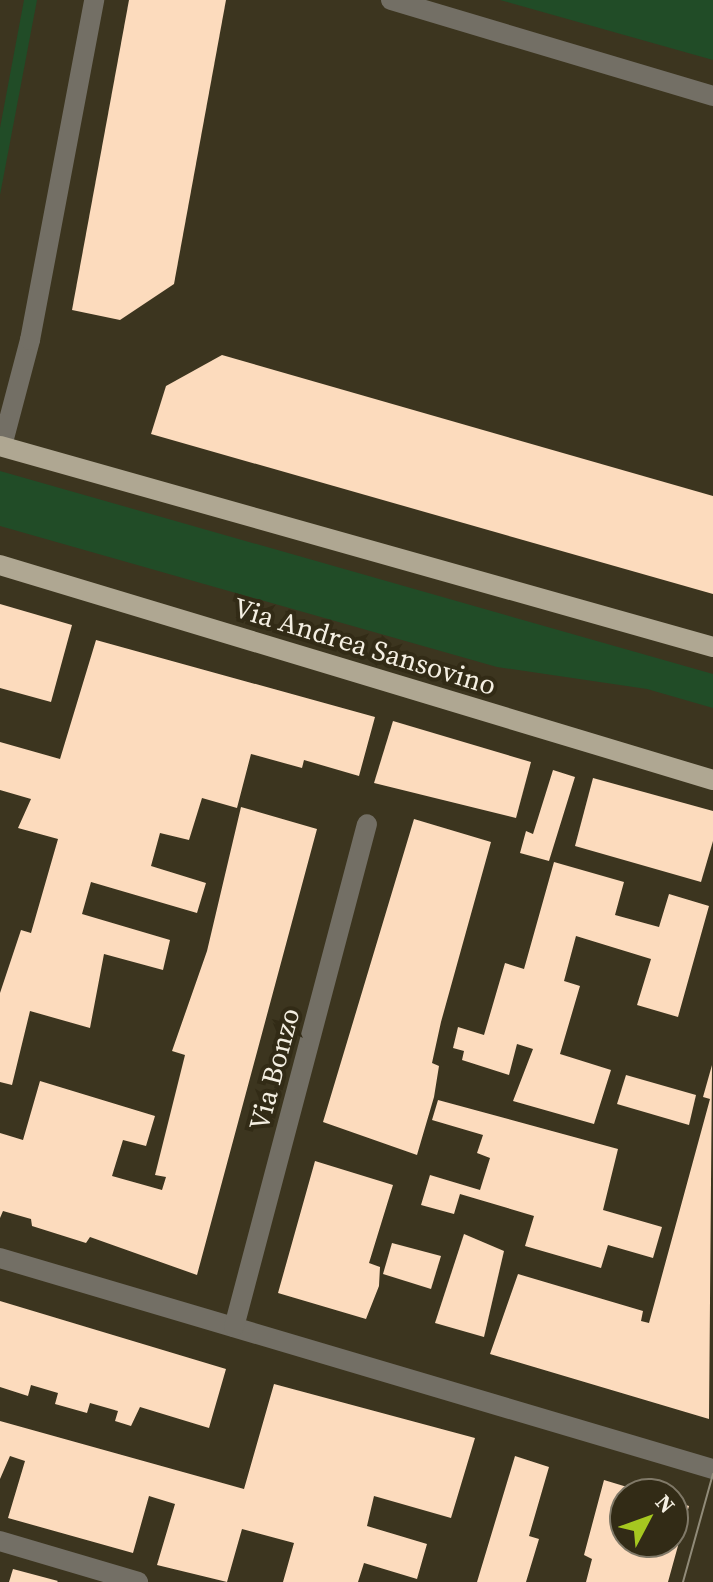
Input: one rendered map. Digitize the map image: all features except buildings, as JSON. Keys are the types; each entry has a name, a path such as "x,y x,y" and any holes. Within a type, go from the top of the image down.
{"main road":[{"path":"1,446 713,647"},
{"name":"Via Andrea Sansovino","path":"0,565 713,780"}],"street":[{"path":"1,446 30,340 94,0"},
{"path":"391,0 713,96"},
{"name":"Via Bonzo","path":"234,1327 367,824"},
{"path":"0,1258 713,1469"},
{"path":"0,1541 138,1582"}],"green space":[{"path":"24,0 37,0 0,195 0,128"},
{"path":"500,0 713,0 713,60"},
{"path":"0,471 713,674 713,708 647,689 497,667 0,526"}],"tram line":[{"path":"683,1582 713,1474"}]}
